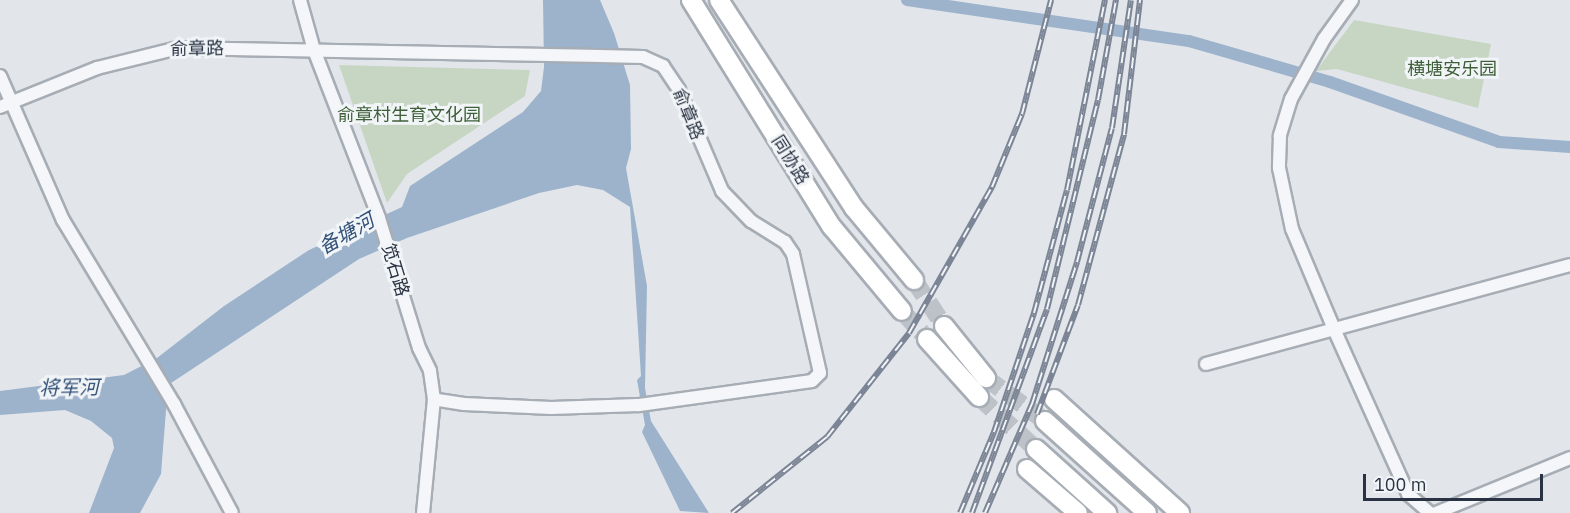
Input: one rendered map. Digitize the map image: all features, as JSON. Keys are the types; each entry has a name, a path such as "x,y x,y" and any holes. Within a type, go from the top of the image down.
{"main road":[{"name":"同协路","path":"691,0 832,227 902,311"},
{"name":"同协路","path":"719,0 854,208 914,280"},
{"path":"944,326 986,378"},
{"path":"927,339 979,397"},
{"path":"1054,399 1180,513"},
{"path":"1045,422 1147,513"},
{"path":"1036,449 1107,513"},
{"path":"1027,469 1078,513"}],"street":[{"name":"笕石路","path":"300,0 314,50 379,218 419,348 430,371 434,399 423,513"},
{"path":"1352,0 1319,47 1293,94 1280,136 1279,168 1292,229 1334,329 1408,494 1430,513"},
{"name":"俞章路","path":"6,105 97,68 156,50 314,50 643,57 663,66 673,78 722,191 751,220 785,242 793,254 820,373 812,381 638,405 550,408 464,404 434,399"},
{"path":"0,76 6,105 63,220 174,404 232,513"},
{"path":"1206,364 1570,265"},
{"path":"1436,513 1570,458"}],"green space":[{"name":"横塘安乐园","path":"1354,20 1491,44 1478,108 1337,69 1316,71"},
{"name":"俞章村生育文化园","path":"339,65 530,70 525,96 407,174 387,203"}],"water":[{"path":"543,0 600,0 614,33 630,85 631,149 626,168 647,286 645,388 651,421 709,513 680,511 642,432 645,425 637,380 641,376 630,207 603,190 577,185 539,193 407,238 359,259 168,385 161,474 140,513 89,513 114,448 112,438 91,421 65,410 0,415 0,391 124,375 157,358 224,306 309,250 402,207 410,186 523,112 541,91 544,67"}],"waterway":[{"path":"907,0 1189,41 1330,82 1499,142 1570,147"}],"tunnel":[{"path":"914,280 944,326"},
{"path":"902,311 927,339"},
{"path":"986,378 1045,421"},
{"path":"979,397 1036,449"}],"railway":[{"path":"732,513 827,437 909,333 992,187 1022,114 1051,0"},
{"path":"960,513 994,432 1034,313 1067,190 1105,0"},
{"path":"972,513 1047,309 1098,100 1116,0"},
{"path":"985,513 1032,404 1077,262 1112,128 1131,0"},
{"path":"1037,414 1078,305 1124,134 1140,0"}],"water label":[{"name":"备塘河","path":"346,233"},
{"name":"将军河","path":"69,387"}]}
